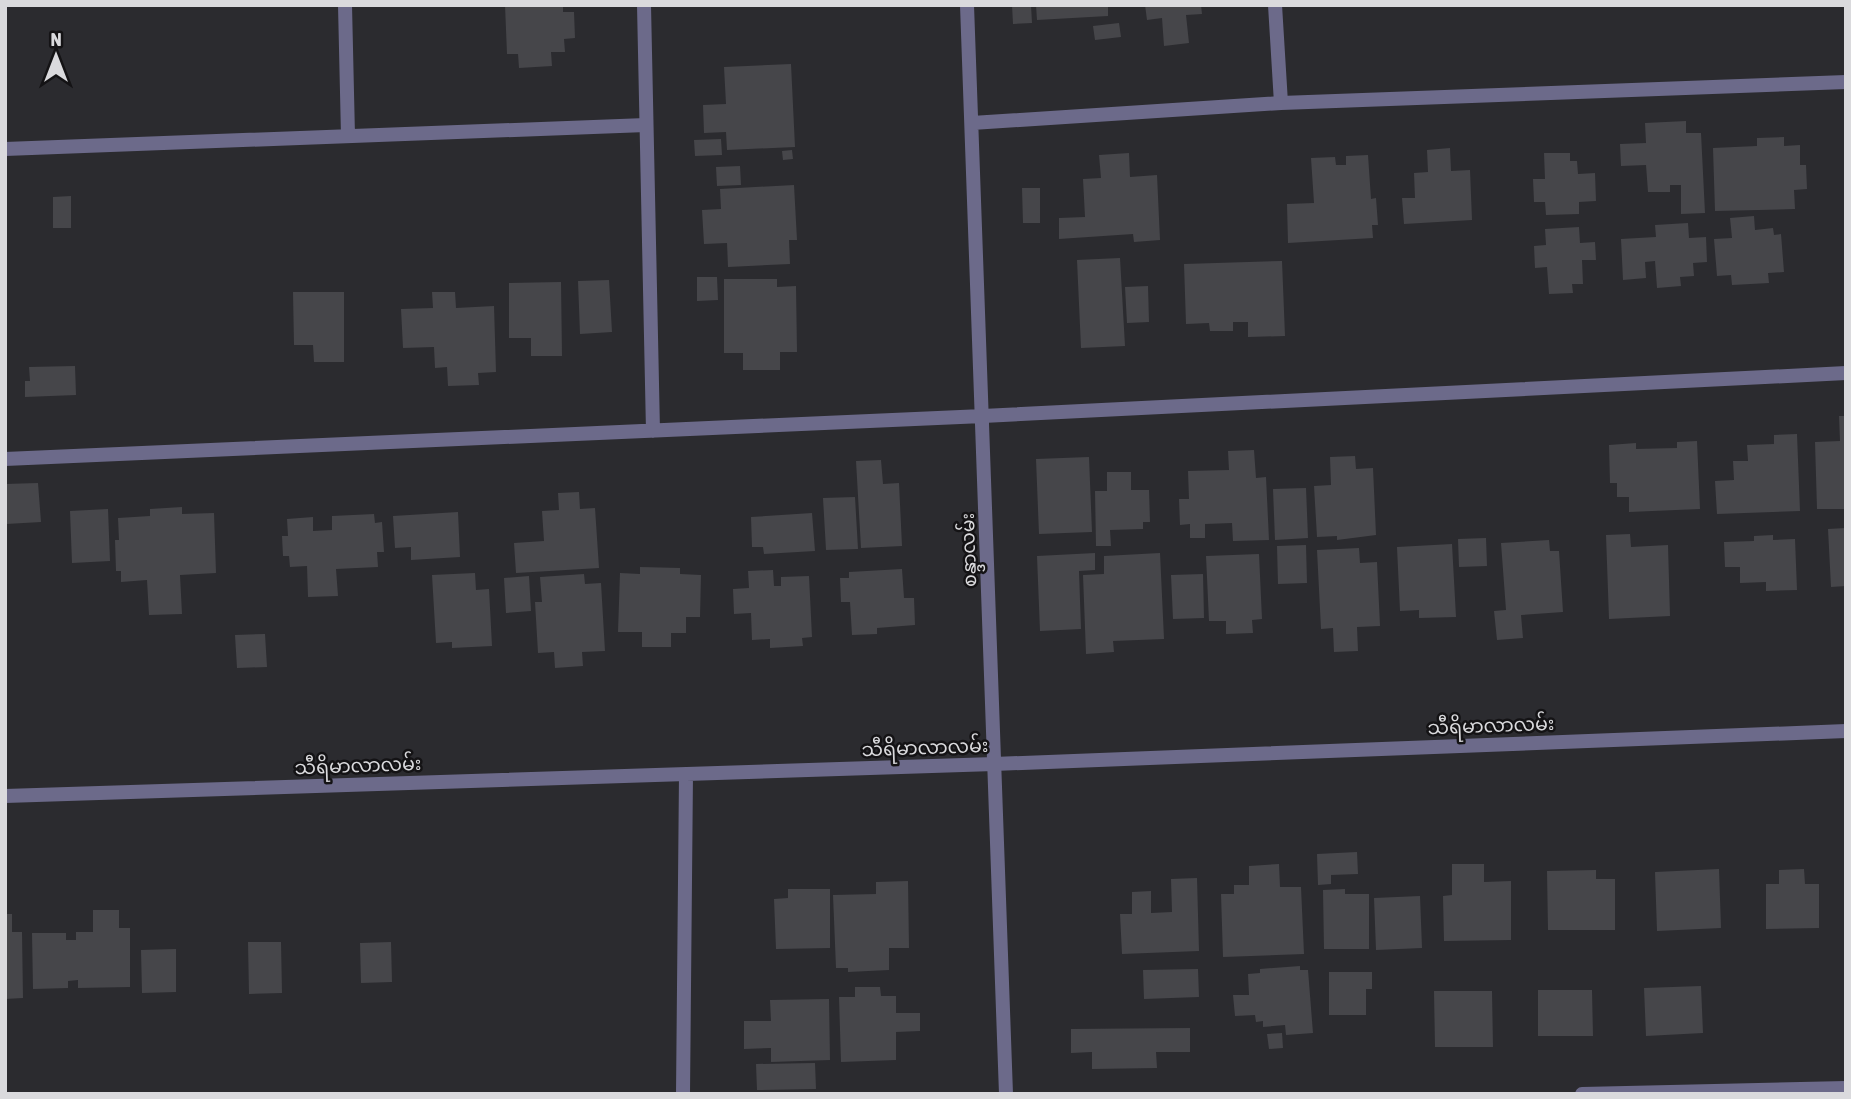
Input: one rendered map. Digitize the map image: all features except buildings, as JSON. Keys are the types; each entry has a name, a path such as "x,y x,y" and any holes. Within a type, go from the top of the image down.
{"street":[{"path":"345,5 348,136"},
{"path":"643,5 653,431"},
{"name":"စန္ဒာလမ်း","path":"967,5 1006,1094"},
{"path":"1275,5 1281,103"},
{"path":"972,123 1281,103 1846,82"},
{"path":"5,149 646,125"},
{"path":"5,459 983,416 1846,373"},
{"name":"သီရိမာလာလမ်း","path":"5,796 993,764 1846,731"},
{"path":"683,1094 685,774"},
{"path":"1582,1094 1846,1088"}]}
